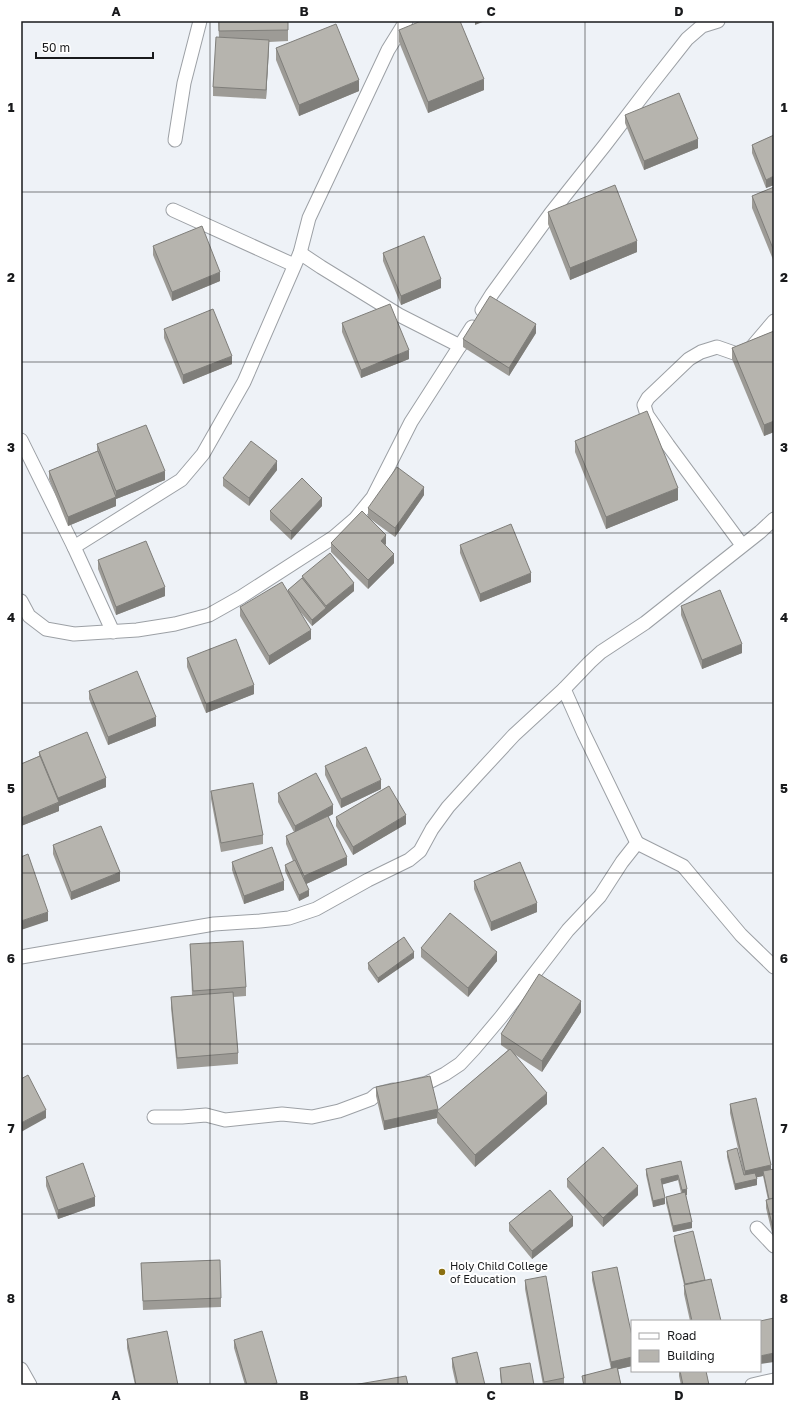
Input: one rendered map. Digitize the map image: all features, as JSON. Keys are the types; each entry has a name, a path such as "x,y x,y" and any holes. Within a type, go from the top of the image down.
{"street":[{"path":"175,140 184,83 200,21"},
{"path":"74,547 181,480 203,454 244,382 300,253 312,211 388,50 406,21"},
{"path":"21,601 29,616 46,629 74,634 137,630 174,624 209,614 241,597 334,537 355,520 373,497 412,422 492,294 551,213 605,146 687,39 702,26 718,21"},
{"path":"173,210 294,265"},
{"path":"300,253 399,315 460,346"},
{"path":"742,545 647,415 644,405 648,398 689,359 701,352 717,346 737,354 743,353 751,348 774,321"},
{"path":"21,440 74,547 113,632"},
{"path":"21,957 214,924 260,922 289,918 316,909 368,880 409,860 420,850 432,829 448,807 514,735 564,689 601,652 644,624 774,519"},
{"path":"564,689 584,734 637,843 683,866 741,935 774,967"},
{"path":"154,1116 182,1118 206,1115 225,1120 282,1114 312,1117 339,1111 371,1099 377,1094 427,1083 445,1074 460,1064 501,1017 568,930 600,896 622,862 637,843"},
{"path":"757,1228 774,1246"},
{"path":"21,1369 30,1385"},
{"path":"752,1385 774,1380"}],"building":[{"path":"219,21 288,21 288,30 219,31"},
{"path":"421,21 460,21 484,79 428,102 399,30"},
{"path":"336,24 359,80 299,105 276,48"},
{"path":"216,37 269,40 266,90 213,87"},
{"path":"679,93 698,139 644,161 625,115"},
{"path":"774,135 774,176 766,180 752,145"},
{"path":"615,185 637,241 570,268 548,212"},
{"path":"774,187 774,251 752,196"},
{"path":"202,226 220,272 172,292 153,246"},
{"path":"424,236 441,279 401,296 383,253"},
{"path":"490,296 536,324 509,368 463,339"},
{"path":"390,304 409,350 361,370 342,323"},
{"path":"213,309 232,356 183,375 164,329"},
{"path":"774,331 774,421 764,425 732,348"},
{"path":"647,411 678,488 606,517 575,441"},
{"path":"146,425 165,471 116,491 97,444"},
{"path":"251,441 277,461 249,498 223,478"},
{"path":"98,451 116,497 68,517 49,471"},
{"path":"397,467 424,487 395,528 368,508"},
{"path":"302,478 322,498 291,531 270,511"},
{"path":"362,511 386,535 381,541 394,554 368,580 331,543"},
{"path":"511,524 531,573 480,594 460,545"},
{"path":"146,541 165,587 116,607 98,560"},
{"path":"330,553 354,583 326,606 302,576"},
{"path":"302,578 326,608 312,620 288,590"},
{"path":"282,582 311,630 269,656 240,607"},
{"path":"720,590 742,644 702,660 681,606"},
{"path":"236,639 254,685 206,704 187,658"},
{"path":"137,671 156,717 108,737 89,691"},
{"path":"87,732 106,778 58,798 39,752"},
{"path":"366,747 381,780 341,799 325,766"},
{"path":"40,756 59,802 21,818 21,764"},
{"path":"316,773 333,805 295,826 278,793"},
{"path":"253,783 263,835 221,843 211,791"},
{"path":"389,786 406,815 353,847 336,817"},
{"path":"328,816 347,857 304,876 286,836"},
{"path":"101,826 120,872 71,892 53,845"},
{"path":"272,847 284,881 244,896 232,862"},
{"path":"28,854 48,912 21,921 21,857"},
{"path":"295,860 309,890 299,895 285,865"},
{"path":"520,862 537,903 491,922 474,881"},
{"path":"450,913 497,952 468,988 421,948"},
{"path":"404,937 414,952 378,978 368,963"},
{"path":"243,941 246,987 193,991 190,944"},
{"path":"539,974 581,1001 542,1061 501,1034"},
{"path":"233,992 238,1053 177,1058 171,997"},
{"path":"510,1049 547,1093 475,1155 437,1111"},
{"path":"28,1075 46,1110 21,1123 21,1079"},
{"path":"430,1076 438,1109 384,1121 376,1087"},
{"path":"756,1098 771,1165 745,1171 730,1104"},
{"path":"603,1147 638,1186 603,1218 567,1179"},
{"path":"737,1148 744,1175 755,1173 757,1179 735,1184 727,1151"},
{"path":"681,1161 687,1189 682,1190 678,1175 661,1179 665,1198 653,1201 646,1169"},
{"path":"83,1163 95,1197 58,1210 46,1177"},
{"path":"774,1169 774,1198 769,1199 763,1171"},
{"path":"550,1190 573,1217 532,1251 509,1223"},
{"path":"685,1192 692,1222 673,1226 666,1197"},
{"path":"774,1198 774,1232 766,1200"},
{"path":"693,1231 705,1280 685,1284 674,1236"},
{"path":"220,1260 221,1298 143,1301 141,1263"},
{"path":"617,1267 631,1331 631,1357 611,1362 592,1272"},
{"path":"546,1276 564,1378 544,1382 525,1280"},
{"path":"711,1279 721,1320 692,1320 684,1285"},
{"path":"774,1318 774,1353 761,1356 761,1321"},
{"path":"167,1331 178,1385 136,1385 127,1339"},
{"path":"262,1331 277,1383 269,1385 247,1385 234,1340"},
{"path":"477,1352 485,1385 458,1385 452,1358"},
{"path":"530,1363 534,1385 502,1385 500,1368"},
{"path":"617,1367 621,1385 584,1385 582,1376"},
{"path":"680,1372 706,1372 709,1385 683,1385"},
{"path":"406,1376 408,1385 353,1385"}],"place":[{"name":"Holy Child College of Education","path":"442,1272"}]}
